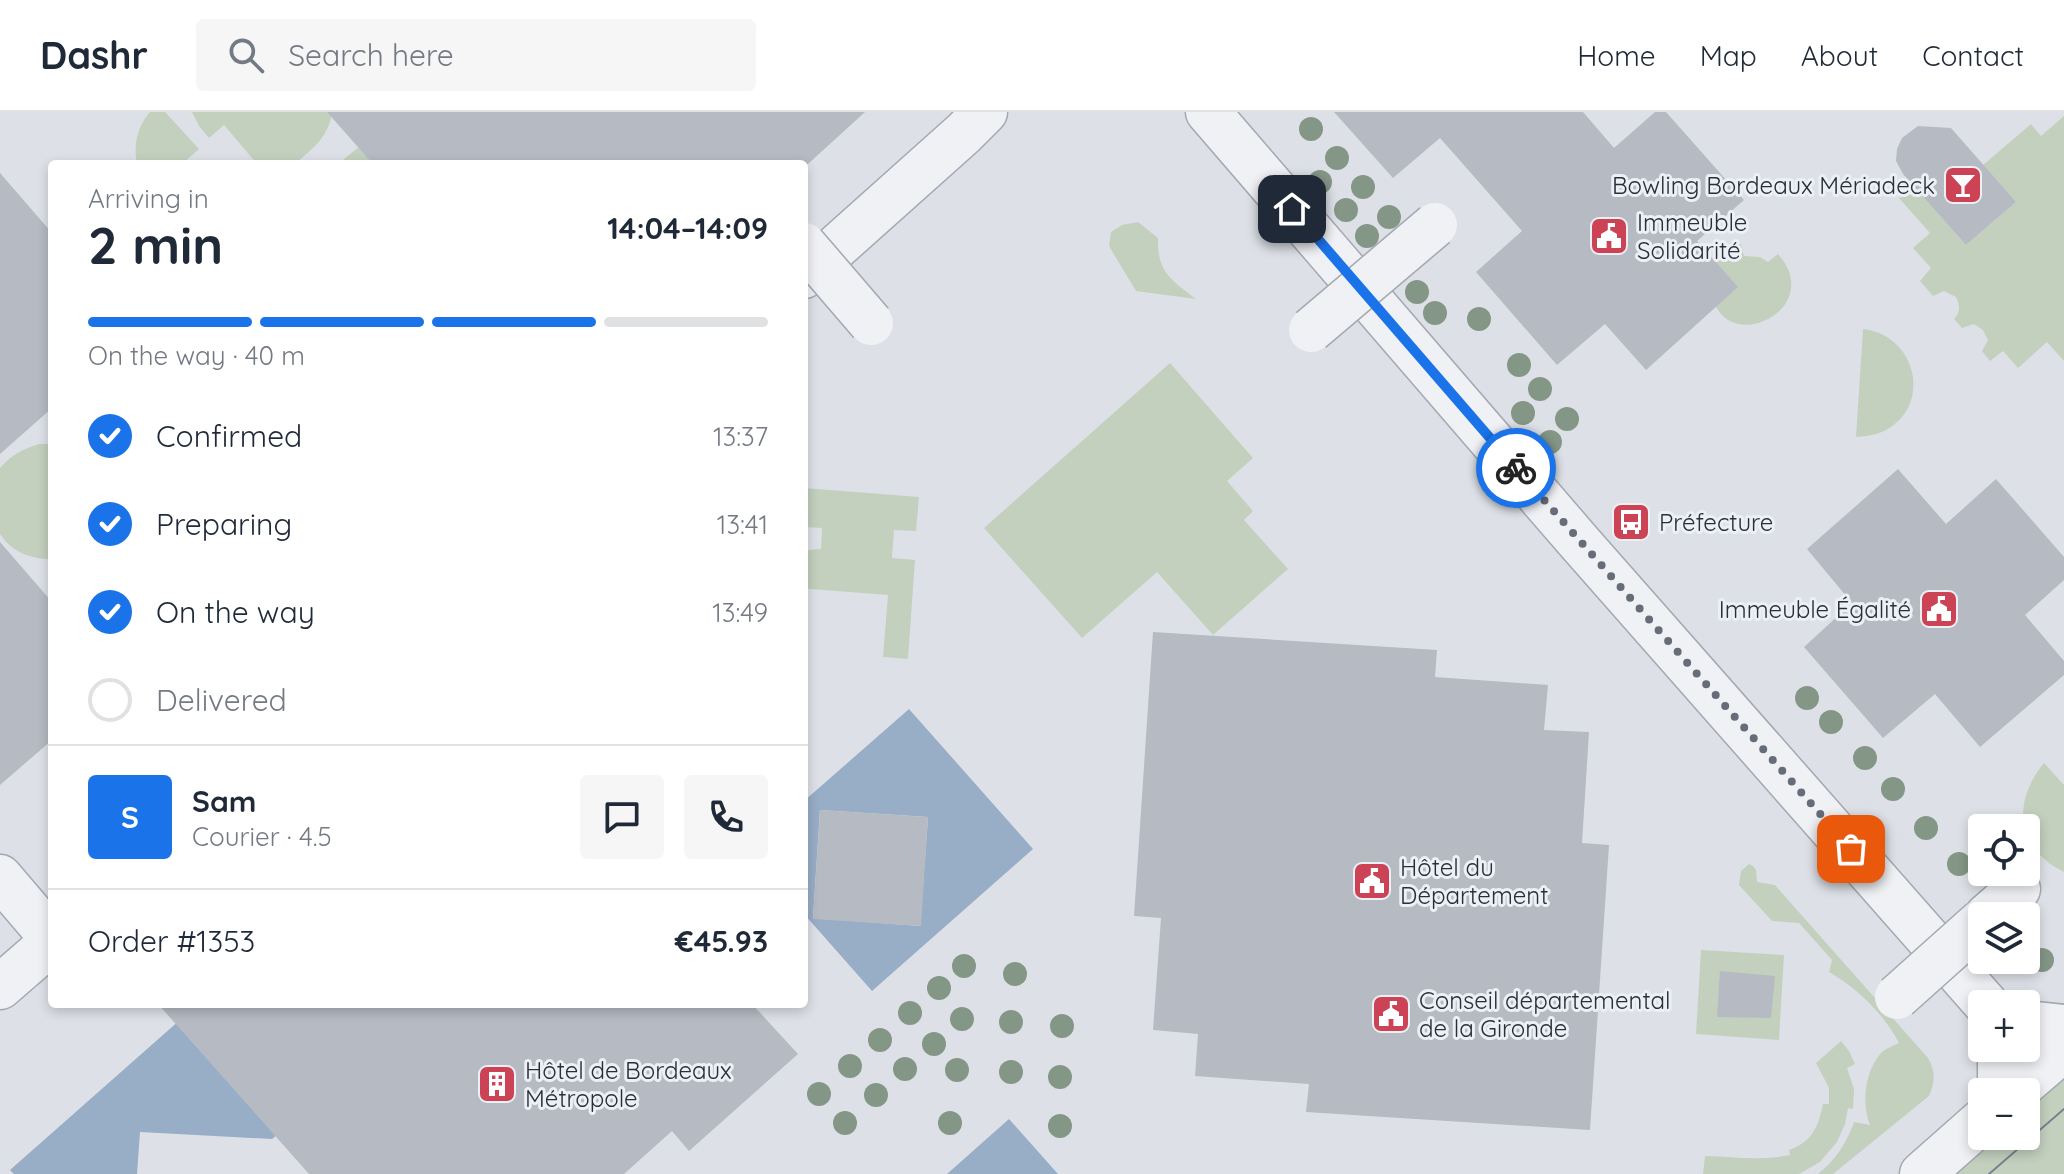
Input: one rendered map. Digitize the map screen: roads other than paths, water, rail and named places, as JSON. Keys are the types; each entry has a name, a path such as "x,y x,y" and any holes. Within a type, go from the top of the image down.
{"street":[{"path":"808,272 985,112"},
{"path":"1208,112 1579,542 1974,990"},
{"path":"1311,330 1435,225"},
{"path":"808,250 871,323"},
{"path":"0,877 48,935"},
{"path":"1897,997 1968,934"},
{"path":"0,987 48,944"},
{"path":"2040,1024 2064,1027"},
{"path":"2030,1078 2064,1049"},
{"path":"1922,1174 1968,1133"}],"water":[{"path":"909,709 1033,849 872,991 808,919 808,797","holes":["820,810 928,817 920,926 813,918"]},
{"path":"193,1008 203,1008 315,1103 272,1139 140,1132 137,1174 14,1174 10,1170"},
{"path":"1009,1119 1058,1174 947,1174"}],"tram line":[{"path":"1989,1174 2064,1109"}],"place":[{"name":"Bowling Bordeaux Mériadeck","path":"1963,185"},
{"name":"Immeuble Solidarité","path":"1609,236"},
{"name":"Préfecture","path":"1631,522"},
{"name":"Immeuble Égalité","path":"1939,609"},
{"name":"Hôtel du Département","path":"1372,881"},
{"name":"Conseil départemental de la Gironde","path":"1391,1014"},
{"name":"Hôtel de Bordeaux Métropole","path":"497,1084"}]}
